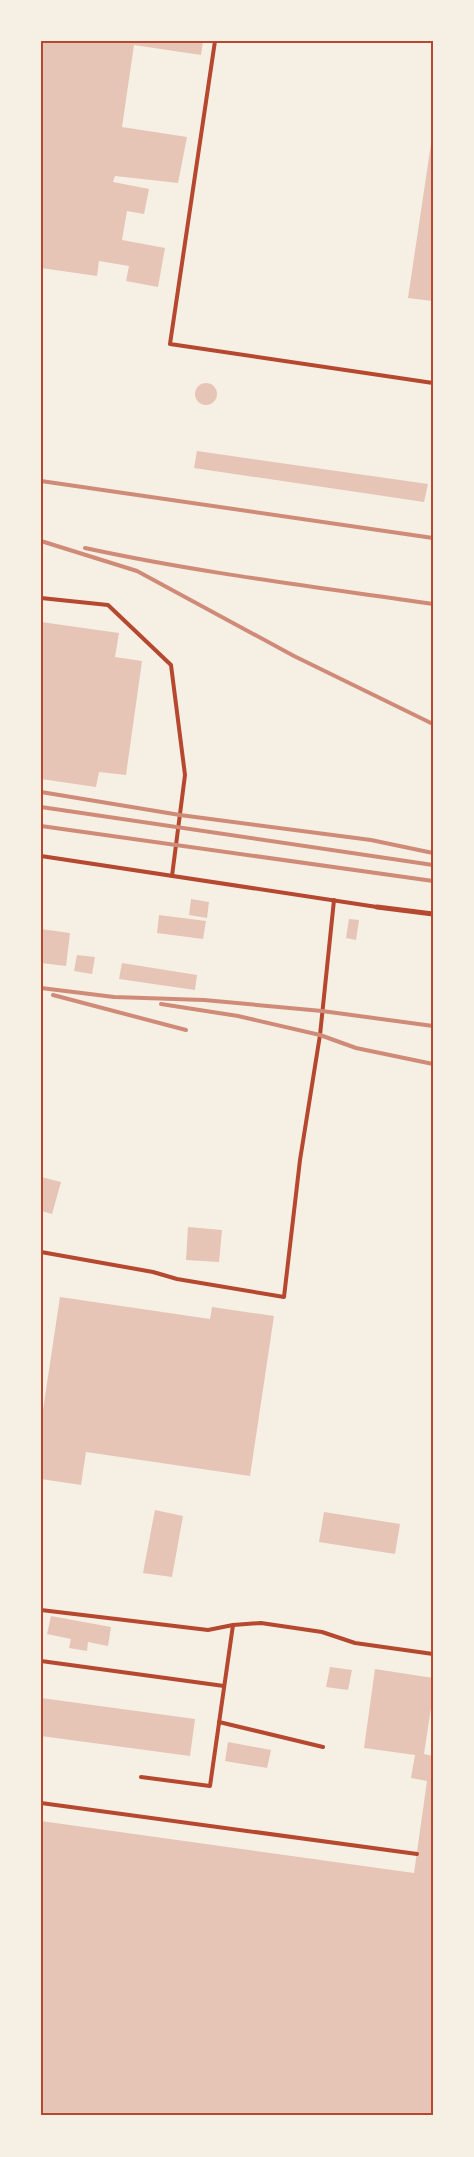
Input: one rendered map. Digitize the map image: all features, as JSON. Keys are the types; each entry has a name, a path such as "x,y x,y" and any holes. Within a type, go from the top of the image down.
{"street":[{"path":"377,907 433,914"}],"lane":[{"path":"214,41 170,344 433,383"},
{"path":"41,598 108,605 171,665 185,776 172,876"},
{"path":"41,856 377,907"},
{"path":"41,1252 153,1272 177,1279 284,1297 300,1160 320,1035 334,900"},
{"path":"41,1610 208,1630 233,1625 261,1623 322,1632 355,1643 433,1654"},
{"path":"140,1777 210,1786 233,1625"},
{"path":"41,1661 224,1686"},
{"path":"219,1722 323,1747"},
{"path":"41,1803 417,1854"}],"building":[{"path":"41,41 203,41 201,55 134,45 122,127 187,137 178,183 115,176 113,182 149,189 144,214 127,211 122,240 165,248 158,287 126,281 129,266 99,261 97,276 41,268"},
{"path":"433,137 433,301 408,298"},
{"path":"206,383 214,386 217,394 214,402 206,405 198,402 195,394 198,386"},
{"path":"197,451 428,484 424,502 194,468"},
{"path":"41,622 119,633 115,657 142,661 126,775 99,772 96,787 41,779"},
{"path":"191,899 209,902 207,918 189,915"},
{"path":"159,915 206,921 203,939 157,933"},
{"path":"349,919 359,920 356,940 346,938"},
{"path":"41,929 70,933 66,966 41,963"},
{"path":"77,955 95,957 92,974 74,971"},
{"path":"122,963 197,975 195,990 119,979"},
{"path":"41,1177 61,1182 52,1214 41,1211"},
{"path":"188,1227 222,1230 219,1262 186,1260"},
{"path":"60,1297 210,1319 212,1307 274,1316 250,1476 86,1452 81,1485 41,1479 41,1423"},
{"path":"155,1510 183,1516 172,1577 143,1573"},
{"path":"324,1512 400,1524 395,1554 319,1542"},
{"path":"51,1616 111,1627 108,1646 88,1642 87,1651 69,1648 71,1639 47,1634"},
{"path":"330,1667 352,1670 348,1690 326,1687"},
{"path":"375,1669 433,1678 433,1695 424,1754 433,1756 433,2116 41,2116 41,1821 414,1873 427,1781 411,1778 415,1755 364,1748"},
{"path":"41,1698 195,1719 190,1756 41,1736"},
{"path":"228,1742 271,1750 267,1768 225,1761"}],"railway":[{"path":"41,481 433,538"},
{"path":"41,541 137,571 294,656 433,724"},
{"path":"85,548 215,572 433,604"},
{"path":"41,792 180,815 371,840 433,853"},
{"path":"41,807 433,865"},
{"path":"41,826 433,881"},
{"path":"41,988 114,997 204,1000 322,1011 433,1026"},
{"path":"53,995 186,1030"},
{"path":"161,1004 238,1016 320,1035 356,1048 433,1064"}]}
